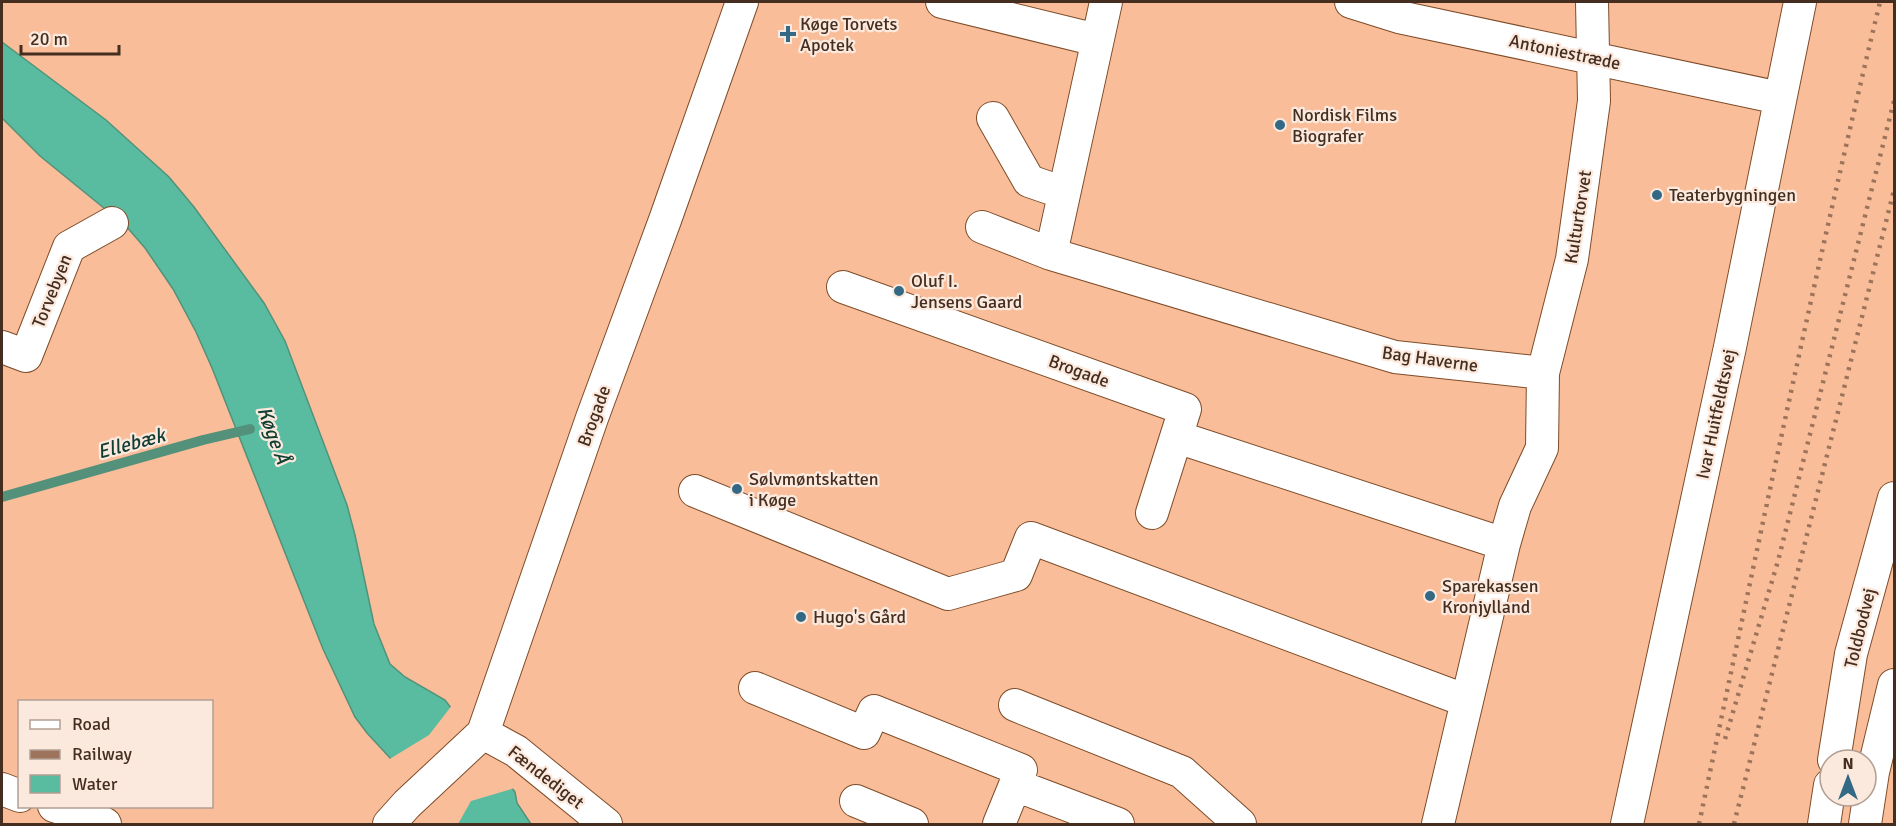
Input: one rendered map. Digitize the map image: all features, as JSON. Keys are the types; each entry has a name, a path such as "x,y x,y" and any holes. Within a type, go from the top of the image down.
{"street":[{"name":"Brogade","path":"404,807 483,733 592,418 666,220 742,2"},
{"path":"942,2 1097,40"},
{"path":"1051,254 1106,2"},
{"name":"Antoniestræde","path":"1351,2 1400,17 1780,98"},
{"name":"Kulturtorvet","path":"1543,373 1572,259 1594,101 1592,2"},
{"name":"Ivar Huitfeldtsvej","path":"1627,825 1731,347 1800,2"},
{"path":"993,118 1029,181 1064,193"},
{"name":"Torvebyen","path":"2,347 26,356 69,247 112,223"},
{"name":"Bag Haverne","path":"982,227 1051,254 1395,357 1543,373"},
{"name":"Brogade","path":"843,287 1185,409 1152,513"},
{"path":"1438,825 1504,544 1515,506 1542,448 1543,373"},
{"path":"1177,437 1504,544"},
{"path":"695,490 948,594 1016,575 1031,538 1467,701"},
{"name":"Toldbodvej","path":"1836,748 1851,654 1894,498"},
{"path":"1865,825 1884,776 1894,685"},
{"path":"755,688 864,733 874,711 1021,770 999,825"},
{"path":"1015,705 1182,772 1240,825"},
{"name":"Fændediget","path":"483,733 516,751 606,825"},
{"path":"1015,785 1118,825"},
{"path":"2,789 18,795"},
{"path":"855,801 912,825"},
{"path":"39,808 65,825"},
{"path":"57,808 95,819 105,825"},
{"path":"1824,825 1827,808"}],"water":[{"name":"Køge Å","path":"2,42 106,120 169,177 194,207 264,303 285,341 347,505 374,624 390,664 405,677 445,700 515,792 517,803 531,824 451,824 355,717 323,649 196,332 173,289 145,248 126,226 40,156 2,118"}],"pier":[{"path":"453,704 515,788 471,801 458,824 448,824 388,760 429,735"}],"waterway":[{"name":"Ellebæk","path":"2,497 203,440 250,429"}],"railway":[{"path":"1699,824 1809,310 1880,2"},
{"path":"1725,739 1778,561 1894,101"},
{"path":"1734,824 1894,190"}],"place":[{"name":"Køge Torvets Apotek","path":"788,34"},
{"name":"Nordisk Films Biografer","path":"1280,125"},
{"name":"Teaterbygningen","path":"1657,195"},
{"name":"Oluf I. Jensens Gaard","path":"899,291"},
{"name":"Sølvmøntskatten i Køge","path":"737,489"},
{"name":"Sparekassen Kronjylland","path":"1430,596"},
{"name":"Hugo's Gård","path":"801,617"}]}
